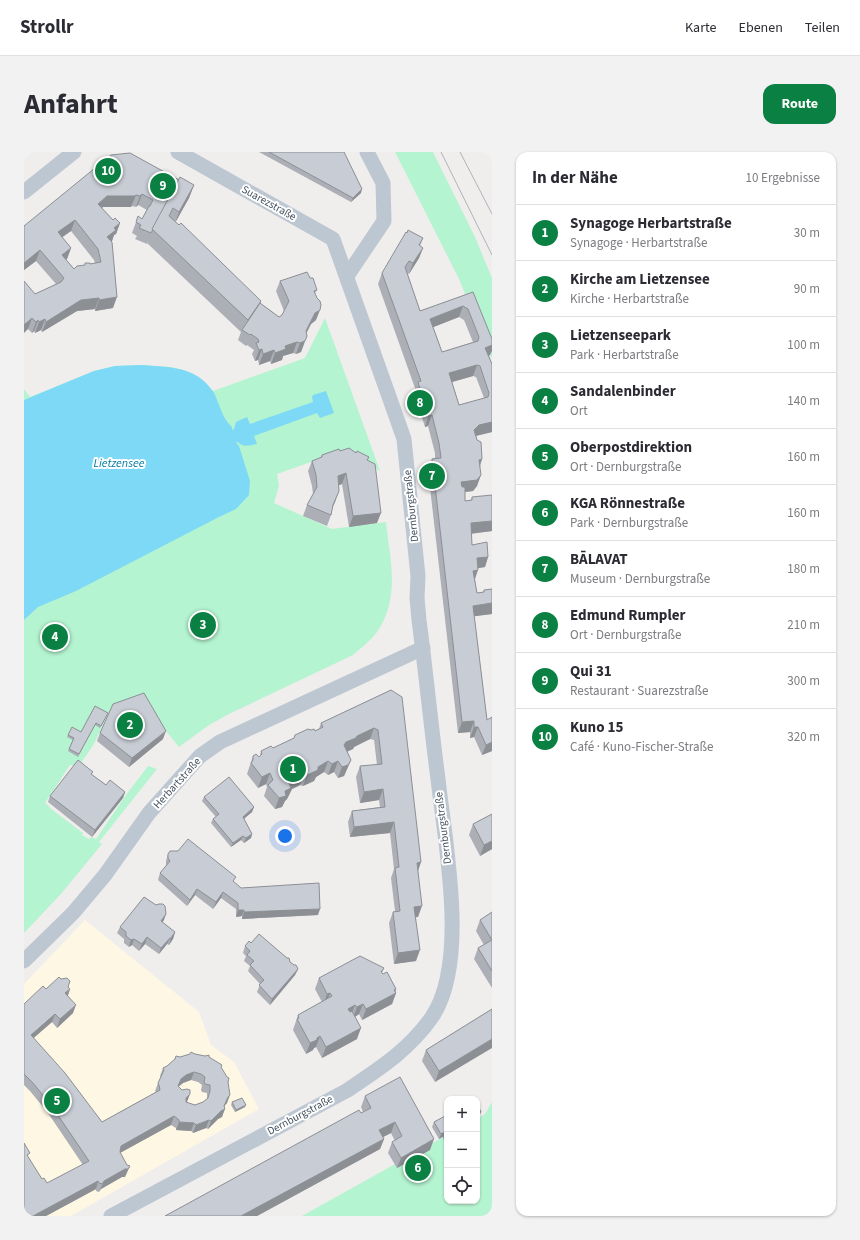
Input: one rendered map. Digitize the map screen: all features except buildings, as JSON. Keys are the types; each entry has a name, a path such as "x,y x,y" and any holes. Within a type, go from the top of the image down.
{"street":[{"path":"24,192 74,152"},
{"name":"Suarezstraße","path":"178,152 333,238 345,271"},
{"path":"345,271 384,221 383,183 367,152"},
{"name":"Dernburgstraße","path":"111,1216 346,1091 380,1069 408,1047 433,1016 447,986 452,954 451,893 417,598 418,576 404,439 345,271"},
{"name":"Herbartstraße","path":"24,961 73,913 105,875 149,813 200,756 220,742 423,648"}],"shaded area":[{"path":"85,920 199,1012 211,1045 234,1062 259,1109 71,1216 24,1216 24,984"}],"green space":[{"path":"395,152 433,152 475,237 492,278 492,359 459,279"},
{"path":"325,318 380,471 345,450 277,474 279,486 274,503 332,529 386,522 392,577 390,603 379,629 367,643 353,655 229,714 209,725 179,747 141,701 109,712 94,744 79,766 70,765 45,803 83,833 82,835 89,839 91,837 96,839 148,766 157,769 99,842 102,844 61,894 24,933 24,389 30,397 94,371 115,366 142,365 171,367 183,370 199,377 213,391 305,358"},
{"path":"492,1102 492,1216 302,1216 444,1137 444,1204 480,1204 480,1117 485,1114"}],"water":[{"name":"Lietzensee","path":"142,365 176,368 199,377 206,383 215,395 224,417 232,427 232,430 234,429 236,422 247,417 250,424 313,402 313,395 326,391 334,413 320,418 317,413 254,436 257,444 244,446 236,442 239,446 250,481 249,495 236,509 76,591 38,607 24,620 24,400 94,371 115,366"}],"tram line":[{"path":"441,152 492,255"},
{"path":"460,152 492,214"}],"place":[{"name":"Kuno 15","path":"108,171"},
{"name":"Qui 31","path":"163,186"},
{"name":"Edmund Rumpler","path":"420,403"},
{"name":"BĀLAVAT","path":"432,476"},
{"name":"Lietzenseepark","path":"203,625"},
{"name":"Sandalenbinder","path":"55,637"},
{"name":"Kirche am Lietzensee","path":"130,725"},
{"name":"Synagoge Herbartstraße","path":"293,769"},
{"name":"Oberpostdirektion","path":"57,1101"},
{"name":"KGA Rönnestraße","path":"418,1168"}]}
